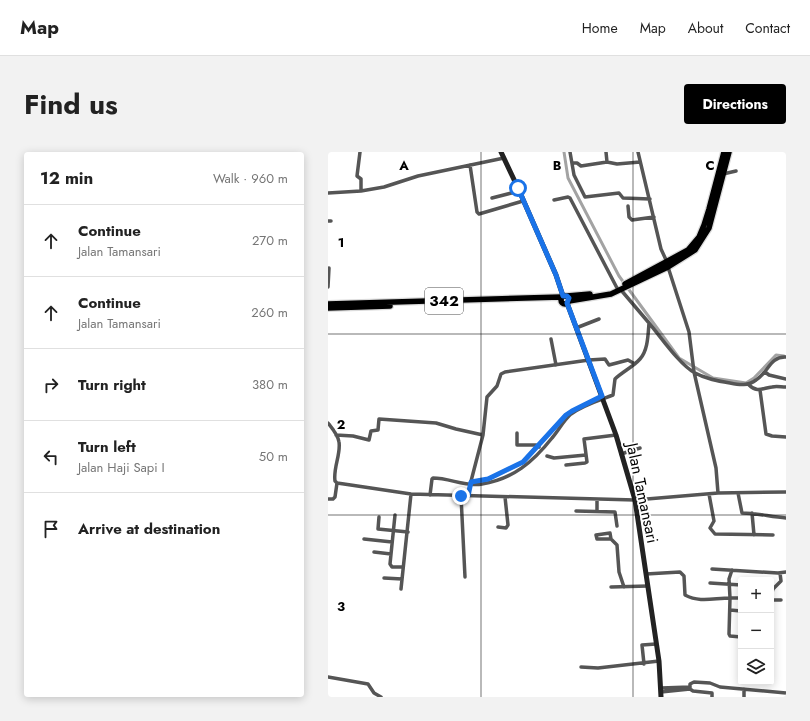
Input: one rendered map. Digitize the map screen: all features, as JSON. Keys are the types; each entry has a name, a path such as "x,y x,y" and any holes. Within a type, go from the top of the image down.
{"main road":[{"name":"Jalan Tamansari","path":"501,152 520,191 556,275 616,435 634,500 659,661 661,693"},
{"name":"342","path":"328,304 397,304 564,299 605,293 620,288 668,264 693,249 709,228 724,152"},
{"name":"342","path":"714,199 729,152"},
{"name":"342","path":"328,308 397,304"}],"street":[{"path":"360,152 357,176 361,179 361,191"},
{"path":"570,152 575,178 585,197 619,193 622,198 650,199"},
{"path":"606,152 607,162"},
{"path":"638,152 662,249 689,332 692,363 716,468 718,493"},
{"path":"328,193 361,191 384,187 418,176 504,158"},
{"path":"572,163 577,163 581,166 607,162 617,164 640,162"},
{"path":"470,166 477,212 479,214 524,201"},
{"path":"723,174 736,171"},
{"path":"492,198 520,191"},
{"path":"554,200 568,197 570,198 620,288 671,350 694,371 711,379 737,384 749,384 757,380 765,372 773,360 786,357"},
{"path":"628,206 629,217 632,220 654,217"},
{"path":"328,287 329,268"},
{"path":"576,328 599,319"},
{"path":"470,484 488,479 518,465 527,459 566,415 602,398 613,395 615,379 640,360 645,348 649,323"},
{"path":"551,339 556,365"},
{"path":"468,496 483,435 487,397 498,386 500,374 589,360 605,359 609,365 628,360 635,364"},
{"path":"765,372 769,375 786,379"},
{"path":"749,384 760,390 770,387 786,387"},
{"path":"760,390 766,434 786,437"},
{"path":"430,495 432,479 437,478 470,484 489,482 516,473 528,464 571,415 602,398"},
{"path":"336,434 369,440 371,431 378,430 379,419 436,423 483,435"},
{"path":"328,423 336,434 340,444 335,471 335,497 333,499 328,499"},
{"path":"518,433 517,445 539,446"},
{"path":"566,465 585,464 587,459 584,439 616,435"},
{"path":"539,446 541,450"},
{"path":"621,454 640,448"},
{"path":"547,456 554,458 586,455"},
{"path":"336,483 411,494 634,500 718,493 786,492"},
{"path":"738,493 741,512 786,518"},
{"path":"401,589 411,494"},
{"path":"709,494 714,521 710,527 713,533 720,535 773,535"},
{"path":"461,496 465,577"},
{"path":"498,527 506,528 508,525 505,497"},
{"path":"597,499 597,511"},
{"path":"576,511 615,512 617,526"},
{"path":"752,513 754,535"},
{"path":"396,515 390,565 403,567"},
{"path":"379,517 378,528 408,532"},
{"path":"364,539 392,542"},
{"path":"611,539 617,545 619,572 624,587"},
{"path":"374,552 391,554"},
{"path":"712,569 780,573 786,572"},
{"path":"732,570 729,584 729,635 738,636"},
{"path":"646,574 680,572 684,576 684,594 687,596 706,600 718,598 738,598"},
{"path":"774,588 781,582 780,573"},
{"path":"384,578 402,579"},
{"path":"710,583 738,585"},
{"path":"611,587 648,586"},
{"path":"774,600 781,600"},
{"path":"730,610 738,611"},
{"path":"644,664 642,645 656,644"},
{"path":"581,667 598,668 644,664 659,661"},
{"path":"328,677 368,684 374,693 381,697"},
{"path":"690,688 690,684 694,682 712,684 720,687 786,693"},
{"path":"661,693 690,688 693,691 712,695 712,684"},
{"path":"744,689 744,697"},
{"path":"773,697 774,692"}],"waterway":[{"path":"564,152 568,178 619,276 679,358 713,378 746,383 754,378 776,355 784,356"}],"route":[{"path":"461,496 468,496 471,482 488,479 523,462 566,415 602,396 567,303 569,298 567,296 563,296 556,275 542,246 518,188"}]}
